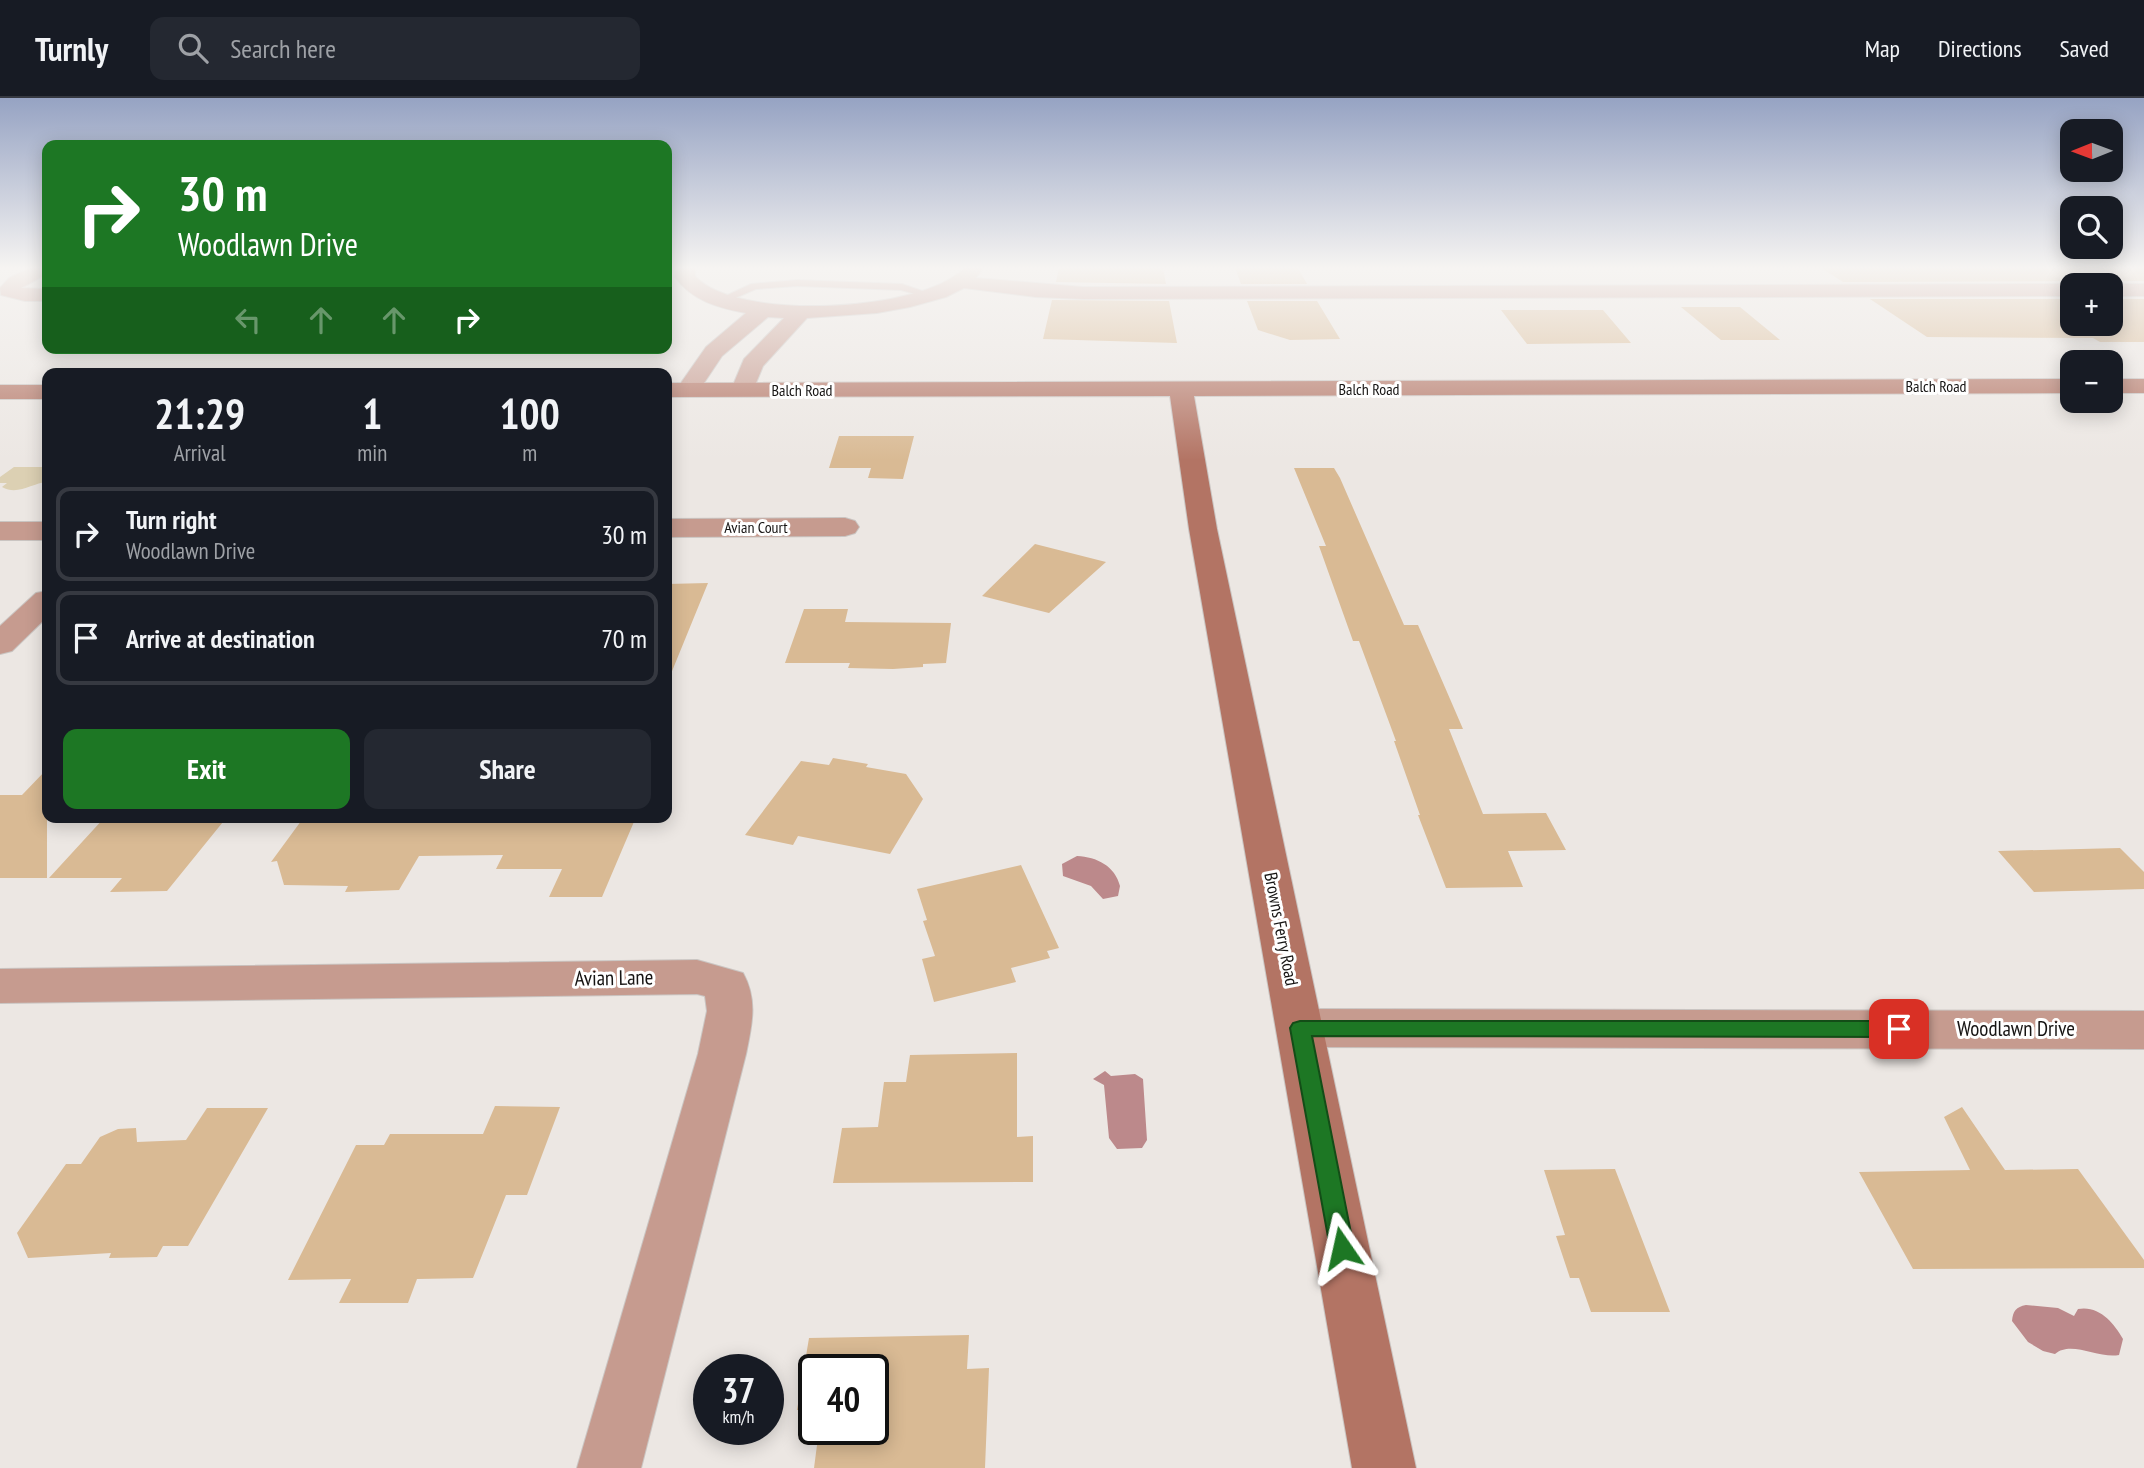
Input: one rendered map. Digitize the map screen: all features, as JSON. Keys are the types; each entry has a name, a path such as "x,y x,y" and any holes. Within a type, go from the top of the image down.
{"street":[{"path":"677,390 738,332"},
{"path":"743,390 752,364 782,332"},
{"name":"Balch Road","path":"677,390 1183,405 1220,404 1267,389 2060,386"},
{"path":"2123,386 2144,386"},
{"path":"0,392 42,392"},
{"name":"Browns Ferry Road","path":"1183,405 1203,529 1384,1468"},
{"name":"Avian Court","path":"672,528 845,527"},
{"path":"0,531 42,531"},
{"path":"0,644 42,605"},
{"name":"Avian Lane","path":"0,986 697,977 727,985 731,1011 722,1054 609,1468"},
{"name":"Woodlawn Drive","path":"1300,1028 2144,1030"}],"shaded area":[{"path":"14,467 42,467 42,483 19,490 2,487 7,483 0,483 0,477"},
{"path":"1077,856 1091,858 1109,868 1118,879 1118,896 1103,899 1091,886 1063,876 1062,864"},
{"path":"1105,1071 1111,1076 1135,1074 1143,1079 1147,1140 1142,1148 1117,1149 1109,1138 1104,1085 1093,1079"},
{"path":"2026,1305 2058,1308 2074,1316 2078,1309 2086,1308 2105,1316 2123,1339 2119,1355 2103,1355 2077,1349 2062,1350 2055,1354 2043,1351 2028,1342 2012,1321 2016,1310"}],"building":[{"path":"1045,332 1175,332 1177,343 1043,339"},
{"path":"1264,332 1336,332 1340,339 1290,340"},
{"path":"1518,332 1622,332 1631,343 1527,344"},
{"path":"1711,332 1770,332 1780,340 1721,340"},
{"path":"1919,332 2060,332 2060,336 2123,336 2123,332 2144,332 2144,342 2100,342 2093,338 1927,337"},
{"path":"839,436 914,436 903,479 868,478 871,468 829,468"},
{"path":"1294,468 1334,468 1340,478 1404,625 1418,625 1463,729 1449,729 1483,814 1546,813 1566,850 1508,851 1523,887 1446,888 1418,815 1396,741 1359,641 1353,641 1319,546 1326,546"},
{"path":"1035,544 1106,562 1049,613 982,596"},
{"path":"708,583 672,671 672,584"},
{"path":"804,609 848,609 845,622 951,623 946,663 893,669 848,668 850,663 785,663"},
{"path":"833,758 906,774 923,799 890,854 798,836 793,845 745,835 801,761 829,765"},
{"path":"42,774 42,823 47,823 47,878 0,878 0,795 22,795"},
{"path":"99,823 222,823 167,891 110,892 122,878 49,878"},
{"path":"300,823 633,823 602,897 549,897 562,869 496,869 503,855 419,856 399,890 345,892 348,886 284,885 277,861 271,862"},
{"path":"2120,848 2144,872 2144,889 2034,892 1998,851"},
{"path":"1021,865 1059,948 1047,951 1050,958 1011,968 1016,982 934,1002 922,959 935,956 923,921 927,920 917,889"},
{"path":"1017,1053 1017,1137 1033,1136 1033,1182 833,1183 842,1128 878,1127 884,1082 906,1082 910,1055"},
{"path":"495,1106 560,1107 527,1195 506,1195 473,1278 417,1279 408,1303 339,1303 351,1279 288,1280 356,1145 384,1145 390,1134 483,1134"},
{"path":"1962,1107 2005,1170 2078,1169 2144,1260 2144,1268 1913,1269 1859,1172 1970,1170 1944,1117"},
{"path":"207,1108 268,1108 188,1246 163,1246 157,1257 109,1258 111,1253 28,1258 17,1233 66,1164 81,1164 100,1137 118,1129 136,1128 137,1142 186,1140"},
{"path":"1615,1169 1670,1312 1591,1312 1579,1278 1570,1278 1556,1236 1565,1235 1544,1170"},
{"path":"969,1335 967,1369 989,1368 985,1468 814,1468 817,1445 889,1445 889,1354 806,1354 809,1338"}],"route":[{"path":"1342,1248 1300,1028 1899,1029"}]}
